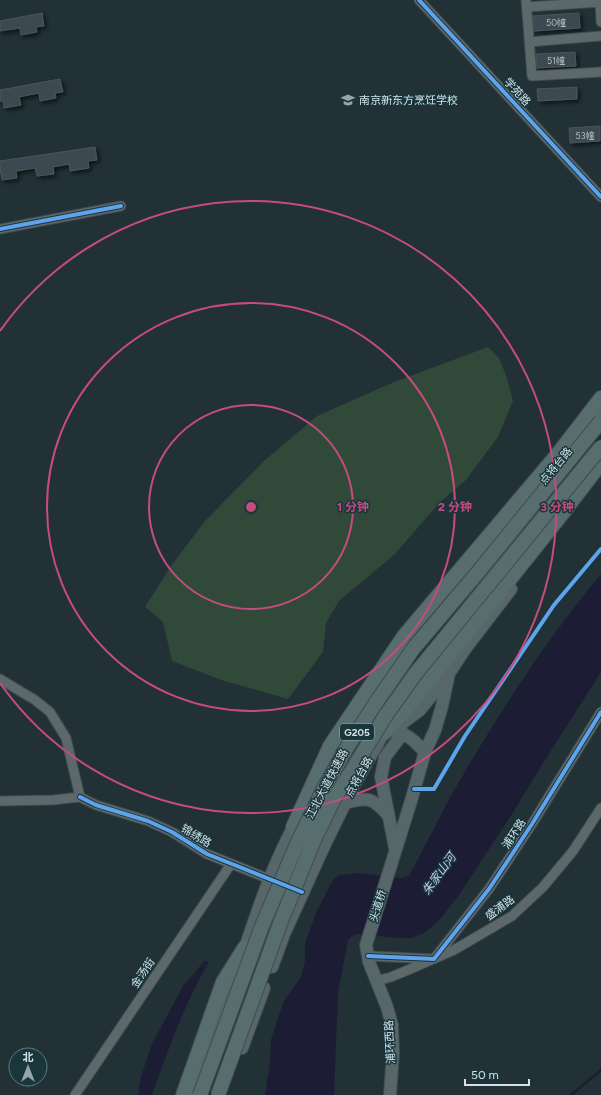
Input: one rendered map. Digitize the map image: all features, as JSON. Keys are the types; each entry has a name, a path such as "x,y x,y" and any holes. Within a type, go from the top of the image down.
{"highway":[{"path":"293,827 330,746 404,636 557,455 601,398"},
{"name":"江北大道快速路","path":"200,1095 262,926 297,844 323,790 346,749 374,704 413,649 479,571 601,421"},
{"name":"江北大道快速路","path":"218,1095 281,921 314,840 336,795 386,715 416,673 601,447"},
{"path":"383,734 408,707 601,463"},
{"path":"183,1095 223,982 245,947"}],"main road":[{"name":"点将台路","path":"245,947 270,878 293,827 341,746 403,652 601,411"},
{"path":"383,734 404,722 420,710 601,471"},
{"name":"头道桥","path":"367,950 390,867 425,752 435,730 442,706 448,675"},
{"path":"383,734 393,732 403,733 425,752"},
{"path":"395,852 381,777 385,757 403,733"},
{"name":"点将台路","path":"224,1095 284,934 302,892 345,803 383,734"},
{"path":"345,803 358,799 368,799 379,805 389,816"},
{"path":"192,1095 232,987 245,947"},
{"name":"浦环西路","path":"367,950 376,981 387,1007 392,1025 393,1053 390,1095"}],"street":[{"name":"学苑路","path":"419,0 601,197"},
{"path":"601,22 600,1 526,4 532,76 601,72"},
{"path":"529,42 601,36"},
{"path":"0,228 121,206"},
{"path":"0,679 35,700 50,712 66,738 80,797 53,800 0,801"},
{"name":"浦环路","path":"434,959 489,889 532,824 601,712"},
{"name":"锦绣路","path":"80,797 96,805 148,821 172,832 207,854 302,892"},
{"name":"盛浦路","path":"376,981 391,977 434,959 477,938 512,916 543,887 573,851 601,808"},
{"name":"金汤街","path":"75,1095 231,864"},
{"path":"367,950 434,959"}],"green space":[{"path":"488,347 499,358 507,378 513,401 498,437 466,480 440,502 395,554 339,601 326,623 323,652 288,699 221,680 172,661 163,622 145,607 171,566 205,521 264,461 317,416 394,382"}],"water":[{"name":"朱家山河","path":"601,574 601,672 459,895 441,918 426,932 411,938 357,934 348,940 338,993 334,1095 265,1095 270,1062 271,1040 276,1024 284,1001 301,977 305,961 305,943 316,913 333,880 340,875 359,873 401,878 409,876 456,787 506,704 561,625"},
{"path":"204,961 209,962 184,1011 170,1044 152,1095 138,1095 141,1077 151,1046 184,984"}],"building":[{"path":"42,13 44,26 36,27 37,32 21,35 20,28 0,31 0,21"},
{"path":"579,13 580,28 534,31 533,16"},
{"path":"575,52 576,66 537,68 536,54"},
{"path":"60,79 63,92 55,93 56,98 40,101 39,93 19,97 21,105 4,108 3,101 0,101 0,90"},
{"path":"577,87 577,99 538,101 537,89"},
{"path":"600,126 600,141 570,143 569,128"},
{"path":"95,147 97,160 88,161 89,168 70,171 69,164 53,167 54,174 37,176 35,168 16,171 17,178 2,180 1,173 0,174 0,161"}],"waterway":[{"path":"571,1095 601,1070"}],"cycle path":[{"path":"419,0 601,197"},
{"path":"0,229 121,206"},
{"path":"414,789 434,789 465,736 554,605 601,549"},
{"path":"368,956 434,959 489,889 532,824 601,712"},
{"path":"80,797 96,805 148,821 172,832 207,854 302,892"}],"place":[{"name":"南京新东方烹饪学校","path":"348,100"}]}
